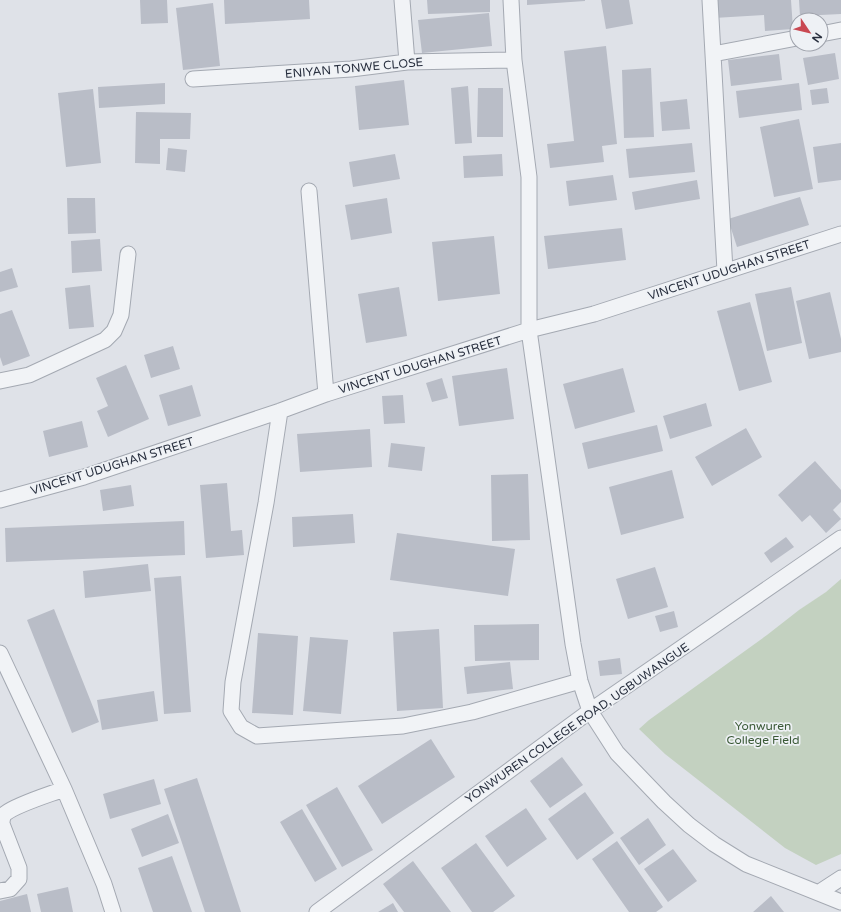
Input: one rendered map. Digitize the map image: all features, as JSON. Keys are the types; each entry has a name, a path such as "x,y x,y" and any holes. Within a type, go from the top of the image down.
{"street":[{"path":"402,0 407,62"},
{"path":"511,0 514,60 529,177 530,330 573,644 580,681 590,711 618,754 689,826 746,864 841,902"},
{"path":"710,0 725,271"},
{"path":"829,32 841,30"},
{"path":"713,54 789,40"},
{"name":"ENIYAN TONWE CLOSE","path":"193,79 351,69 407,62 514,60"},
{"path":"309,191 326,394"},
{"name":"VINCENT UDUGHAN STREET","path":"0,500 84,477 326,394 530,330 594,314 841,234"},
{"path":"0,381 29,375 104,340 114,331 121,315 128,254"},
{"path":"280,411 266,503 233,682 231,711 241,727 257,736 403,726 472,712 580,681"},
{"name":"YONWUREN COLLEGE ROAD, UGBUWANGUE","path":"317,912 590,711 841,538"},
{"path":"0,653 64,789 104,884 113,912"},
{"path":"0,891 10,889 19,879 19,868 2,824 2,819 5,814 20,806 64,789"},
{"path":"818,892 841,878"}],"green space":[{"name":"Yonwuren College Field","path":"841,579 841,854 816,865 785,848 665,754 639,729 649,720 767,635 799,610 826,592"}],"building":[{"path":"140,0 167,0 168,23 141,24"},
{"path":"224,0 309,0 310,19 225,24"},
{"path":"427,0 490,0 490,12 428,14"},
{"path":"527,0 585,0 585,1 527,5"},
{"path":"601,0 629,0 633,24 606,29"},
{"path":"713,0 791,0 792,12 789,12 789,29 765,31 764,15 714,18"},
{"path":"799,0 841,0 841,14 829,15 829,12 800,12"},
{"path":"213,3 220,66 183,70 176,8"},
{"path":"489,13 492,46 422,53 418,20"},
{"path":"606,46 617,144 602,146 604,162 550,168 547,144 574,141 564,51"},
{"path":"835,53 839,79 808,85 803,58"},
{"path":"779,54 782,80 731,86 728,60"},
{"path":"651,68 654,137 624,138 622,70"},
{"path":"404,80 409,125 359,130 355,86"},
{"path":"165,83 165,104 99,108 98,87"},
{"path":"799,83 802,110 739,118 736,91"},
{"path":"468,86 472,143 455,144 451,88"},
{"path":"478,88 503,88 503,137 477,137"},
{"path":"827,88 829,103 812,105 810,90"},
{"path":"93,89 101,163 66,167 58,93"},
{"path":"687,99 690,129 662,131 660,102"},
{"path":"136,112 191,113 190,139 160,139 160,164 135,163"},
{"path":"799,119 813,189 774,197 760,127"},
{"path":"692,143 695,172 629,178 626,149"},
{"path":"841,143 841,180 818,183 813,147"},
{"path":"168,148 187,150 185,172 166,170"},
{"path":"395,154 400,179 353,187 349,162"},
{"path":"502,154 503,176 464,178 463,156"},
{"path":"613,175 617,200 569,206 566,181"},
{"path":"697,180 700,199 635,210 632,192"},
{"path":"800,197 809,225 737,247 728,219"},
{"path":"67,198 95,198 96,233 68,234"},
{"path":"387,198 392,233 351,240 345,205"},
{"path":"622,228 626,260 548,269 544,236"},
{"path":"494,236 500,294 438,301 432,242"},
{"path":"100,239 102,271 72,273 71,241"},
{"path":"12,268 18,287 0,292 0,272"},
{"path":"90,285 94,327 69,329 65,288"},
{"path":"399,287 407,336 366,343 358,294"},
{"path":"791,287 802,343 767,351 755,294"},
{"path":"830,292 841,339 841,352 809,359 796,301"},
{"path":"750,302 772,382 739,391 717,311"},
{"path":"12,310 30,356 3,366 0,357 0,314"},
{"path":"173,346 180,369 151,378 144,355"},
{"path":"126,365 149,419 108,437 97,411 108,406 96,378"},
{"path":"507,368 514,419 459,426 452,376"},
{"path":"623,368 635,412 575,429 563,384"},
{"path":"442,378 448,398 432,402 426,383"},
{"path":"192,385 201,416 168,426 159,395"},
{"path":"403,395 405,423 384,424 382,396"},
{"path":"706,403 712,426 670,439 663,416"},
{"path":"82,421 88,447 49,457 43,431"},
{"path":"657,425 663,451 588,469 582,443"},
{"path":"746,428 762,457 712,486 695,457"},
{"path":"370,429 372,467 300,472 297,434"},
{"path":"391,443 425,447 422,471 388,467"},
{"path":"815,461 841,490 841,502 833,510 841,519 826,533 810,515 802,522 778,495"},
{"path":"672,470 684,518 621,535 609,487"},
{"path":"528,474 530,540 492,541 491,475"},
{"path":"227,483 231,531 242,530 244,555 206,558 200,485"},
{"path":"131,485 134,506 103,511 100,490"},
{"path":"353,514 355,543 293,547 292,517"},
{"path":"184,521 185,555 6,562 5,528"},
{"path":"397,533 515,549 508,596 390,580"},
{"path":"786,537 794,547 771,563 764,553"},
{"path":"148,564 151,591 85,598 83,571"},
{"path":"655,567 668,607 628,619 616,579"},
{"path":"181,576 191,712 164,714 154,578"},
{"path":"54,609 99,722 72,733 27,620"},
{"path":"674,611 678,627 660,632 655,616"},
{"path":"539,624 539,660 475,661 474,625"},
{"path":"439,629 443,708 397,711 393,632"},
{"path":"258,633 298,636 293,715 252,713"},
{"path":"310,637 348,640 341,714 303,711"},
{"path":"620,658 622,674 600,676 598,661"},
{"path":"510,662 513,689 467,694 464,667"},
{"path":"154,691 158,721 102,730 97,700"},
{"path":"431,739 455,777 382,824 358,786"},
{"path":"562,757 583,785 550,808 530,781"},
{"path":"197,778 241,912 205,912 164,789"},
{"path":"154,779 161,804 110,819 103,794"},
{"path":"337,787 373,850 342,867 306,805"},
{"path":"585,792 614,833 577,860 548,819"},
{"path":"526,808 547,839 507,867 485,836"},
{"path":"302,809 337,869 315,882 280,822"},
{"path":"168,814 179,843 142,857 131,829"},
{"path":"648,818 666,845 639,865 620,838"},
{"path":"617,841 663,907 656,912 629,912 592,859"},
{"path":"476,843 515,896 493,912 472,912 441,868"},
{"path":"673,849 697,881 668,902 644,869"},
{"path":"172,856 192,912 153,912 138,868"},
{"path":"413,861 451,912 404,912 383,884"},
{"path":"68,887 73,912 41,912 37,894"},
{"path":"27,894 31,912 0,912 0,901"},
{"path":"771,896 784,912 753,912"},
{"path":"393,903 398,912 378,912"}]}
